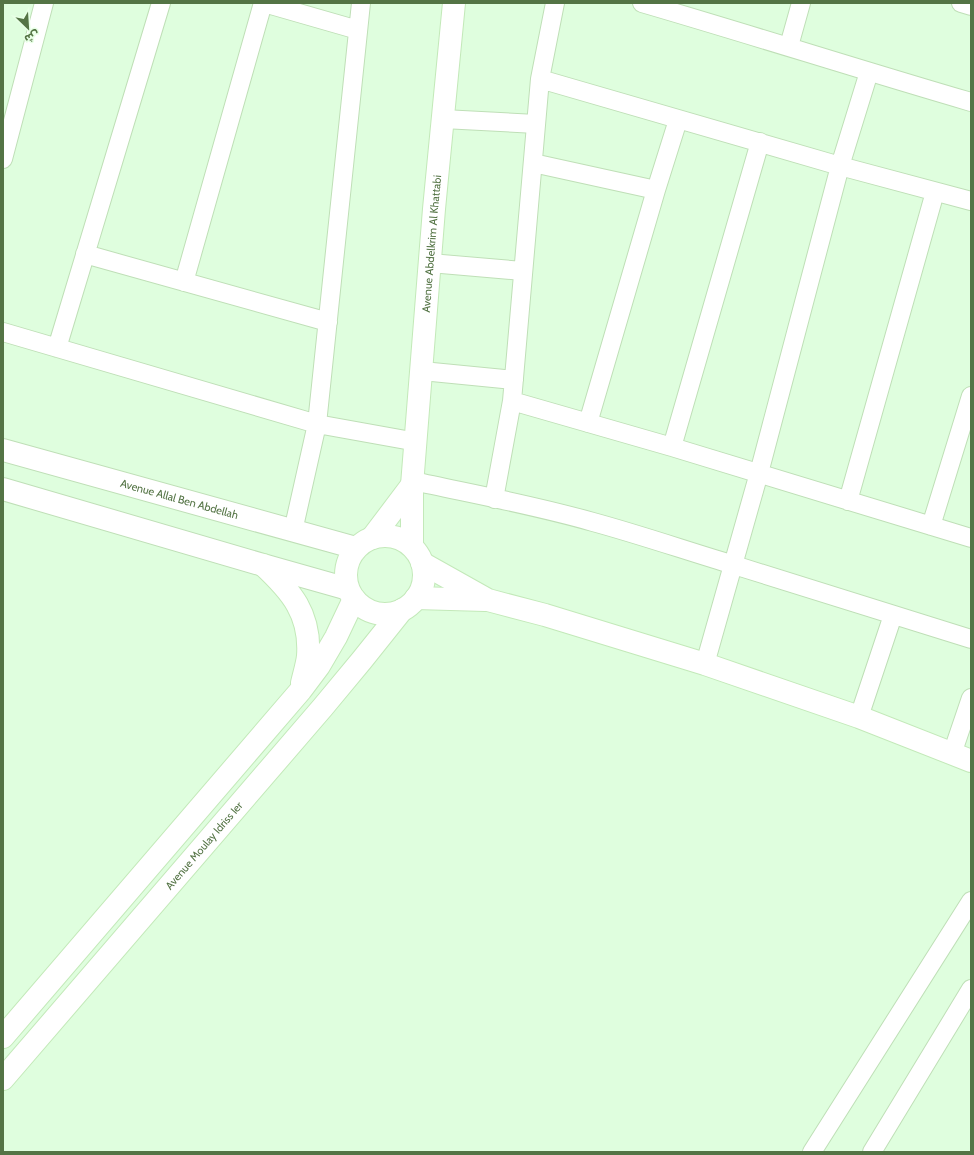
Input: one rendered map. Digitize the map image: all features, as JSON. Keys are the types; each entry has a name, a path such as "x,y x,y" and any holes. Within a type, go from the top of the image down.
{"main road":[{"name":"Avenue Abdelkrim Al Khattabi","path":"417,555 413,483 430,263 454,3"},
{"name":"Avenue Allal Ben Abdellah","path":"3,450 293,531 364,543"},
{"path":"413,483 364,543 348,560 345,574 351,594 361,606 376,612 392,613 409,604 488,600"},
{"path":"3,488 263,565 351,594"},
{"path":"364,543 386,536 400,539 417,555 488,600 704,664 859,717 961,758"},
{"path":"409,604 423,582 424,572 417,555"},
{"path":"263,565 292,595 305,619 308,632 308,656 301,690"},
{"path":"3,1037 320,666 336,637 351,594"},
{"name":"Avenue Moulay Idriss Ier","path":"3,1079 323,707 409,604"}],"street":[{"path":"3,159 44,3"},
{"path":"57,348 161,3"},
{"path":"184,282 263,3 358,30"},
{"path":"293,531 318,424 361,3"},
{"path":"494,499 512,401 540,79 555,3"},
{"path":"642,3 971,102"},
{"path":"789,46 801,3"},
{"path":"961,3 971,6"},
{"path":"704,664 758,473 840,166 869,72"},
{"path":"540,79 840,166 971,201"},
{"path":"443,119 536,124"},
{"path":"588,423 678,120"},
{"path":"672,446 760,142"},
{"path":"533,163 656,190"},
{"path":"848,501 935,192"},
{"path":"85,254 328,322"},
{"path":"430,263 523,271"},
{"path":"3,332 318,424 417,442"},
{"path":"422,371 514,380"},
{"path":"931,526 971,396"},
{"path":"512,401 672,446 971,538"},
{"path":"413,483 533,506 592,521 971,639"},
{"path":"859,717 893,615"},
{"path":"961,758 971,698"},
{"path":"812,1152 971,901"},
{"path":"872,1152 971,989"}]}
